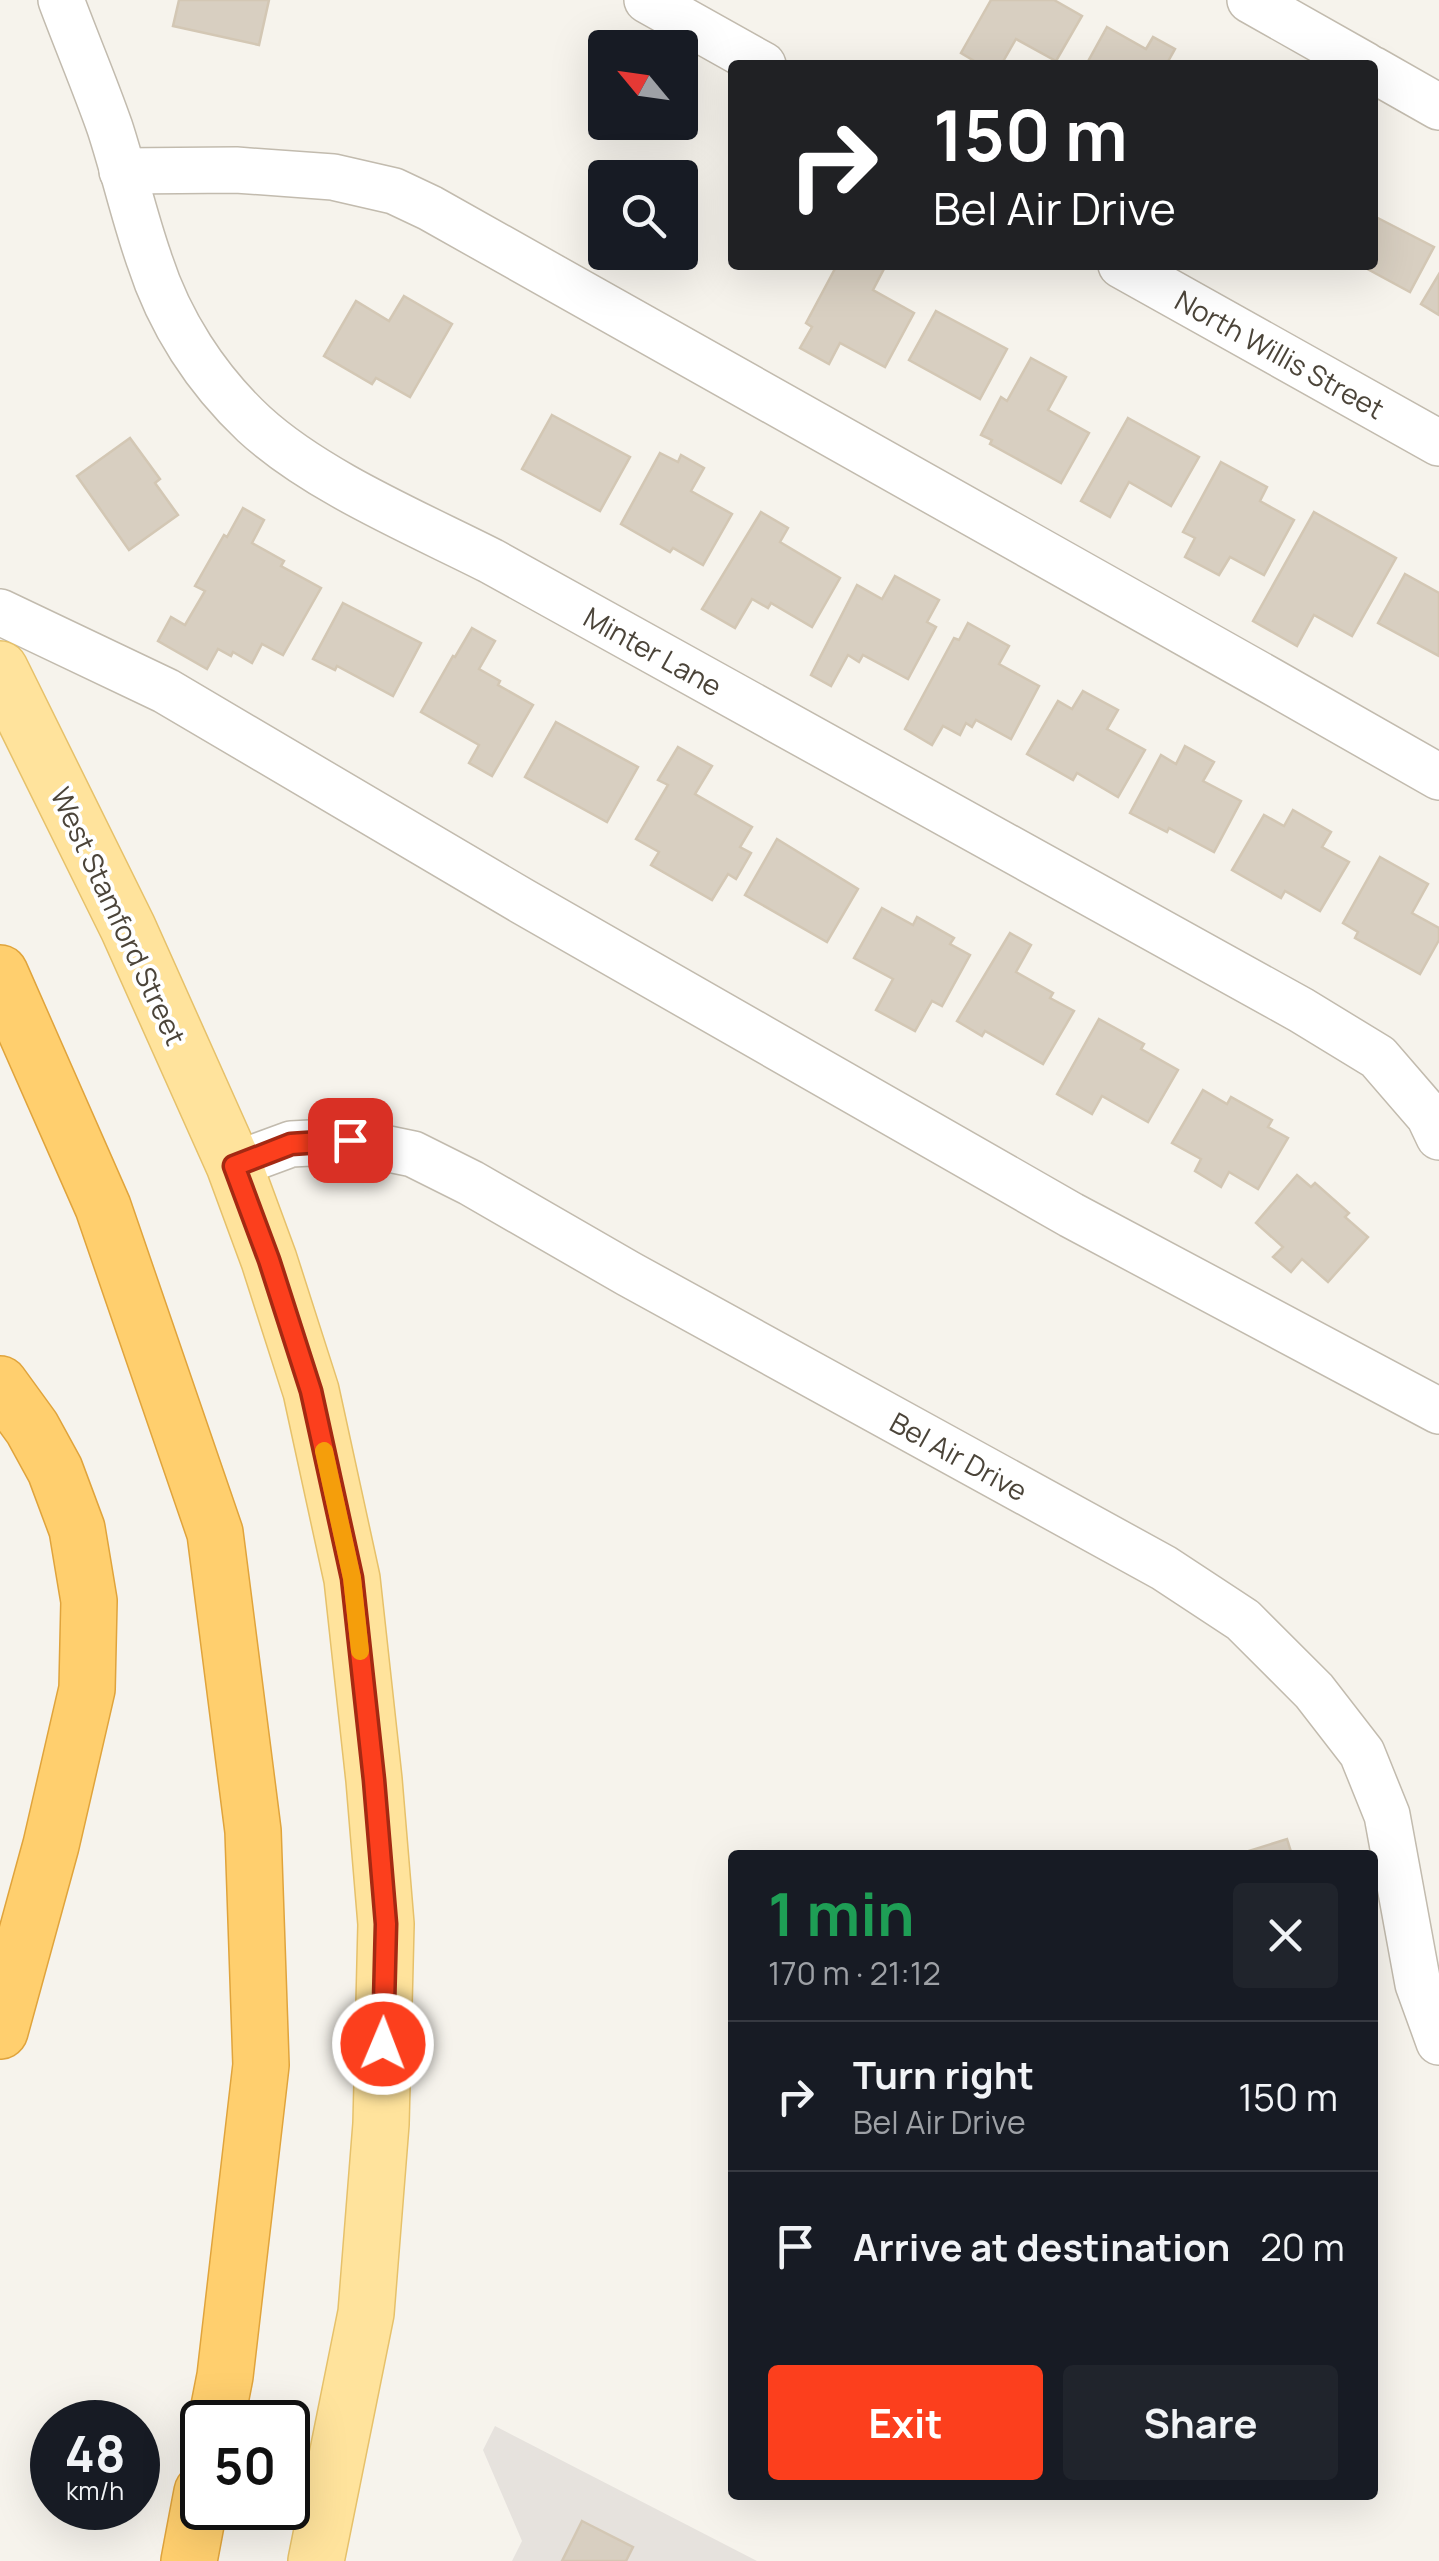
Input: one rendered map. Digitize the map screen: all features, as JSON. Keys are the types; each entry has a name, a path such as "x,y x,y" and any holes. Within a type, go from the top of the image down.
{"highway":[{"path":"0,973 103,1208 215,1533 253,1831 262,2065 220,2400"},
{"path":"0,1384 32,1428 55,1470 77,1529 89,1601 87,1689 51,1846 0,2031"},
{"path":"189,2561 195,2530"}],"main road":[{"name":"West Stamford Street","path":"0,669 128,928 234,1166 311,1391 352,1578 386,1924 381,2124 366,2313 316,2561"}],"street":[{"name":"Minter Lane","path":"60,0 110,128 150,264 183,336 214,384 257,426 306,464 491,561 1301,1010 1378,1057 1429,1116 1439,1136"},
{"path":"648,0 755,60"},
{"path":"1250,0 1355,60"},
{"path":"1378,73 1439,107"},
{"path":"122,171 236,170 333,176 394,190 1439,777"},
{"name":"North Willis Street","path":"1129,270 1439,444"},
{"path":"0,612 166,691 1054,1205 1439,1411"},
{"name":"Bel Air Drive","path":"234,1166 291,1144 350,1140 413,1154 1164,1568 1242,1620 1314,1691 1362,1753 1387,1815 1418,1984 1439,2042"}],"shaded area":[{"path":"495,2426 757,2561 512,2561 522,2541 483,2450"}],"building":[{"path":"179,0 269,0 259,45 173,26"},
{"path":"991,0 1054,0 1082,16 1057,60 1016,39 1004,60 973,60 961,53"},
{"path":"1107,27 1146,49 1153,37 1175,49 1169,60 1089,60"},
{"path":"1378,218 1434,247 1410,292 1369,270 1378,270"},
{"path":"834,270 883,270 873,290 914,313 885,367 840,343 829,364 800,348 812,327 806,323"},
{"path":"1439,274 1439,315 1421,304"},
{"path":"404,296 452,324 410,397 376,378 372,384 324,356 356,301 389,321"},
{"path":"936,311 1007,349 980,399 909,360"},
{"path":"1031,358 1066,377 1048,410 1089,433 1061,483 990,444 992,440 981,435 1001,397 1007,401"},
{"path":"552,415 630,457 600,511 522,469"},
{"path":"1128,418 1199,457 1171,506 1129,482 1110,517 1081,501"},
{"path":"130,438 160,479 155,483 178,515 129,550 77,476"},
{"path":"660,453 678,462 681,455 704,468 691,491 732,514 703,565 673,548 670,552 621,524"},
{"path":"1221,462 1267,487 1260,501 1294,520 1264,575 1230,557 1219,575 1185,557 1195,538 1183,532"},
{"path":"243,508 264,520 252,543 284,561 281,566 321,588 283,655 262,644 252,663 218,649 207,669 158,641 171,617 185,625 205,591 195,586"},
{"path":"761,512 788,528 780,542 840,578 812,627 771,603 768,608 752,599 735,628 702,609"},
{"path":"1314,512 1396,558 1352,636 1314,615 1297,646 1253,621"},
{"path":"1405,574 1439,593 1439,656 1378,623"},
{"path":"895,576 939,600 927,622 936,627 908,679 863,655 859,662 848,655 831,686 811,675 857,585 882,599"},
{"path":"343,603 421,643 393,696 337,666 335,670 313,659"},
{"path":"968,623 1009,646 999,664 1039,686 1011,739 976,720 972,727 966,723 960,735 943,726 932,745 905,729 954,638 959,640"},
{"path":"472,628 495,641 479,669 533,705 492,776 469,763 479,745 421,712"},
{"path":"1083,691 1118,710 1107,729 1145,750 1118,797 1077,773 1073,780 1027,754 1058,701 1072,709"},
{"path":"556,722 638,767 607,822 525,777"},
{"path":"1185,746 1214,762 1203,781 1241,801 1214,852 1130,813 1161,755 1176,764"},
{"path":"678,747 712,766 695,794 752,827 740,847 751,853 736,879 728,874 712,900 651,865 659,852 636,839 668,785 658,780"},
{"path":"1293,810 1331,832 1322,847 1349,862 1320,911 1285,891 1281,898 1232,870 1264,815 1284,826"},
{"path":"777,839 858,889 827,942 745,895"},
{"path":"1380,857 1428,884 1412,913 1439,928 1439,940 1420,974 1355,938 1358,932 1343,923"},
{"path":"882,908 913,925 917,917 954,938 950,944 970,955 942,1006 932,1001 915,1031 876,1010 893,979 854,958"},
{"path":"1010,933 1031,945 1016,972 1053,993 1050,998 1074,1011 1043,1064 985,1031 982,1036 957,1021"},
{"path":"1099,1019 1144,1044 1141,1049 1178,1070 1148,1122 1102,1096 1092,1114 1057,1094"},
{"path":"1203,1090 1227,1104 1231,1097 1272,1120 1268,1127 1288,1138 1258,1189 1229,1172 1221,1187 1195,1171 1201,1159 1172,1143"},
{"path":"1297,1175 1311,1187 1315,1183 1349,1213 1345,1217 1368,1237 1328,1282 1302,1259 1291,1272 1273,1257 1283,1247 1256,1223"},
{"path":"1287,1839 1290,1850 1252,1850"},
{"path":"582,2521 633,2547 626,2561 562,2561"}],"slow traffic":[{"path":"324,1451 352,1578 360,1651"}],"route":[{"path":"350,1140 291,1144 234,1166 311,1391 352,1578 386,1924 383,2044"}]}
